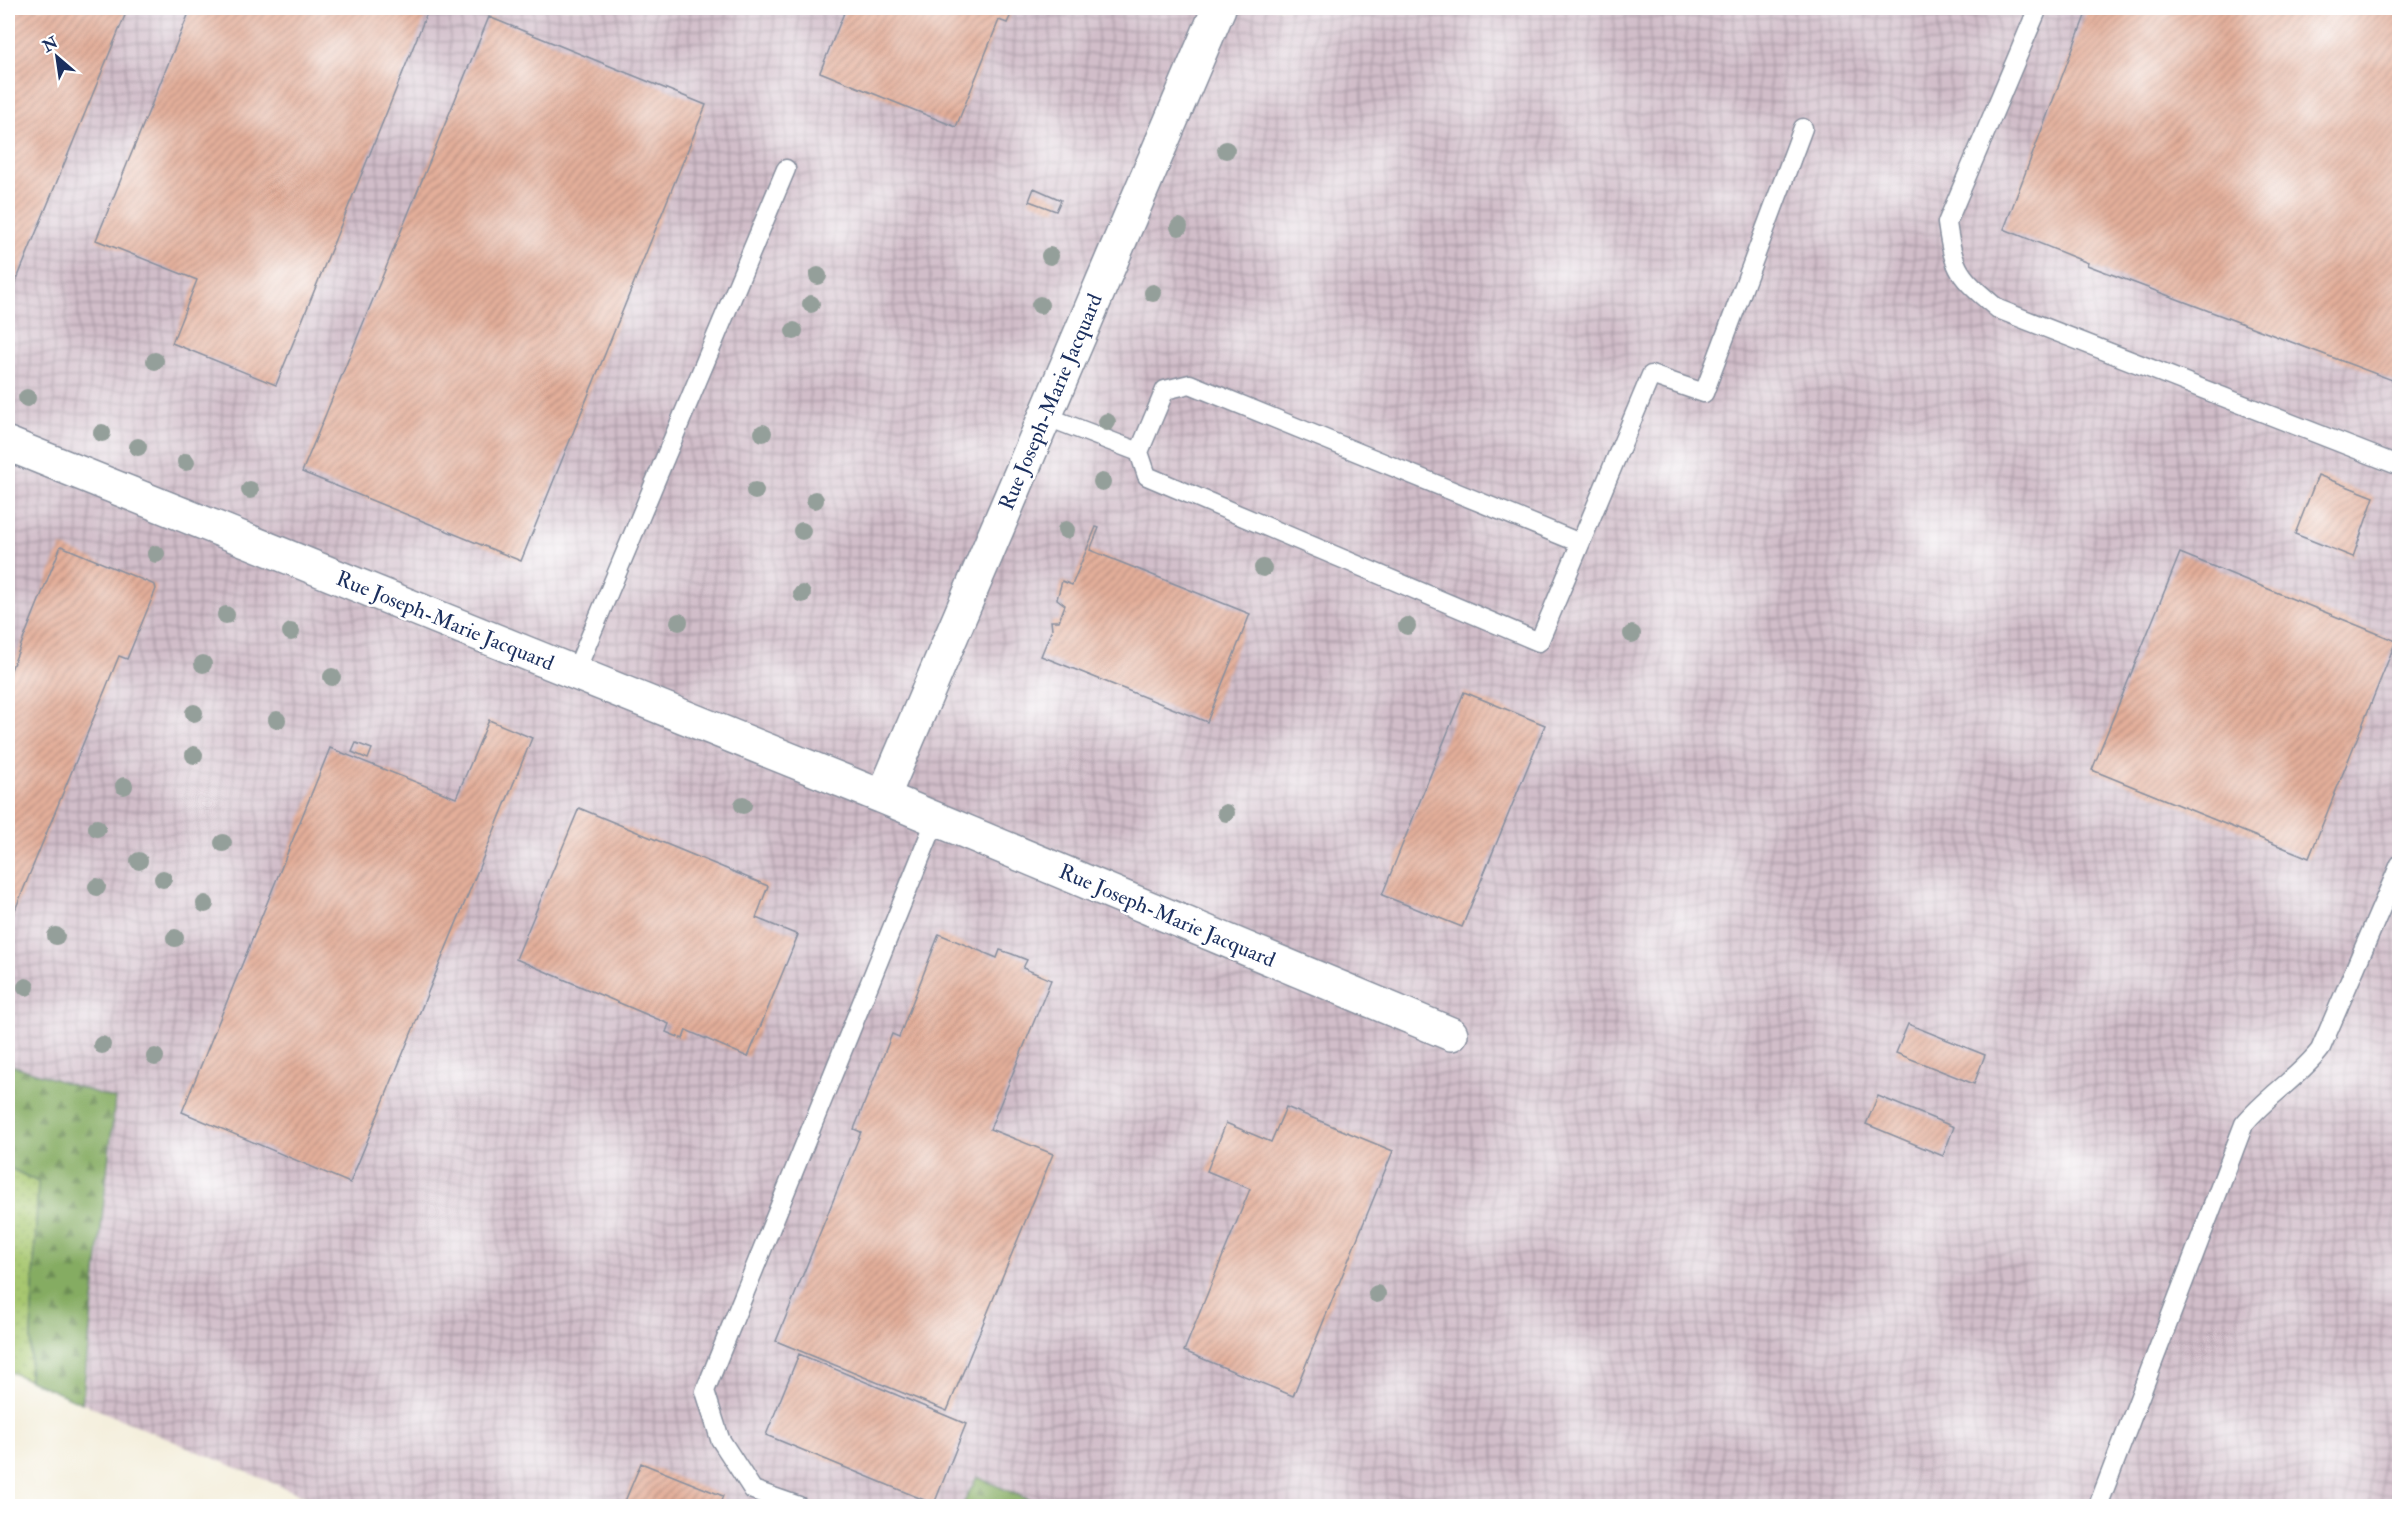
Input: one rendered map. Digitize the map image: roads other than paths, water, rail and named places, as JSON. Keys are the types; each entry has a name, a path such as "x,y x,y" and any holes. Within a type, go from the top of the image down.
{"street":[{"name":"Rue Joseph-Marie Jacquard","path":"883,797 1219,8"},
{"name":"Rue Joseph-Marie Jacquard","path":"8,444 883,797 1451,1034"}],"lane":[{"path":"2038,8 1947,223 1951,253 1964,280 1998,309 2400,466"},
{"path":"1580,543 1190,384 1165,390 1139,452 1147,476 1539,642 1651,375 1704,393 1803,128"},
{"path":"575,673 786,169"},
{"path":"1045,416 1139,452"},
{"path":"799,1506 753,1490 720,1439 705,1391 936,819"},
{"path":"2098,1506 2244,1124 2261,1104 2305,1069 2320,1050 2400,864"}]}
